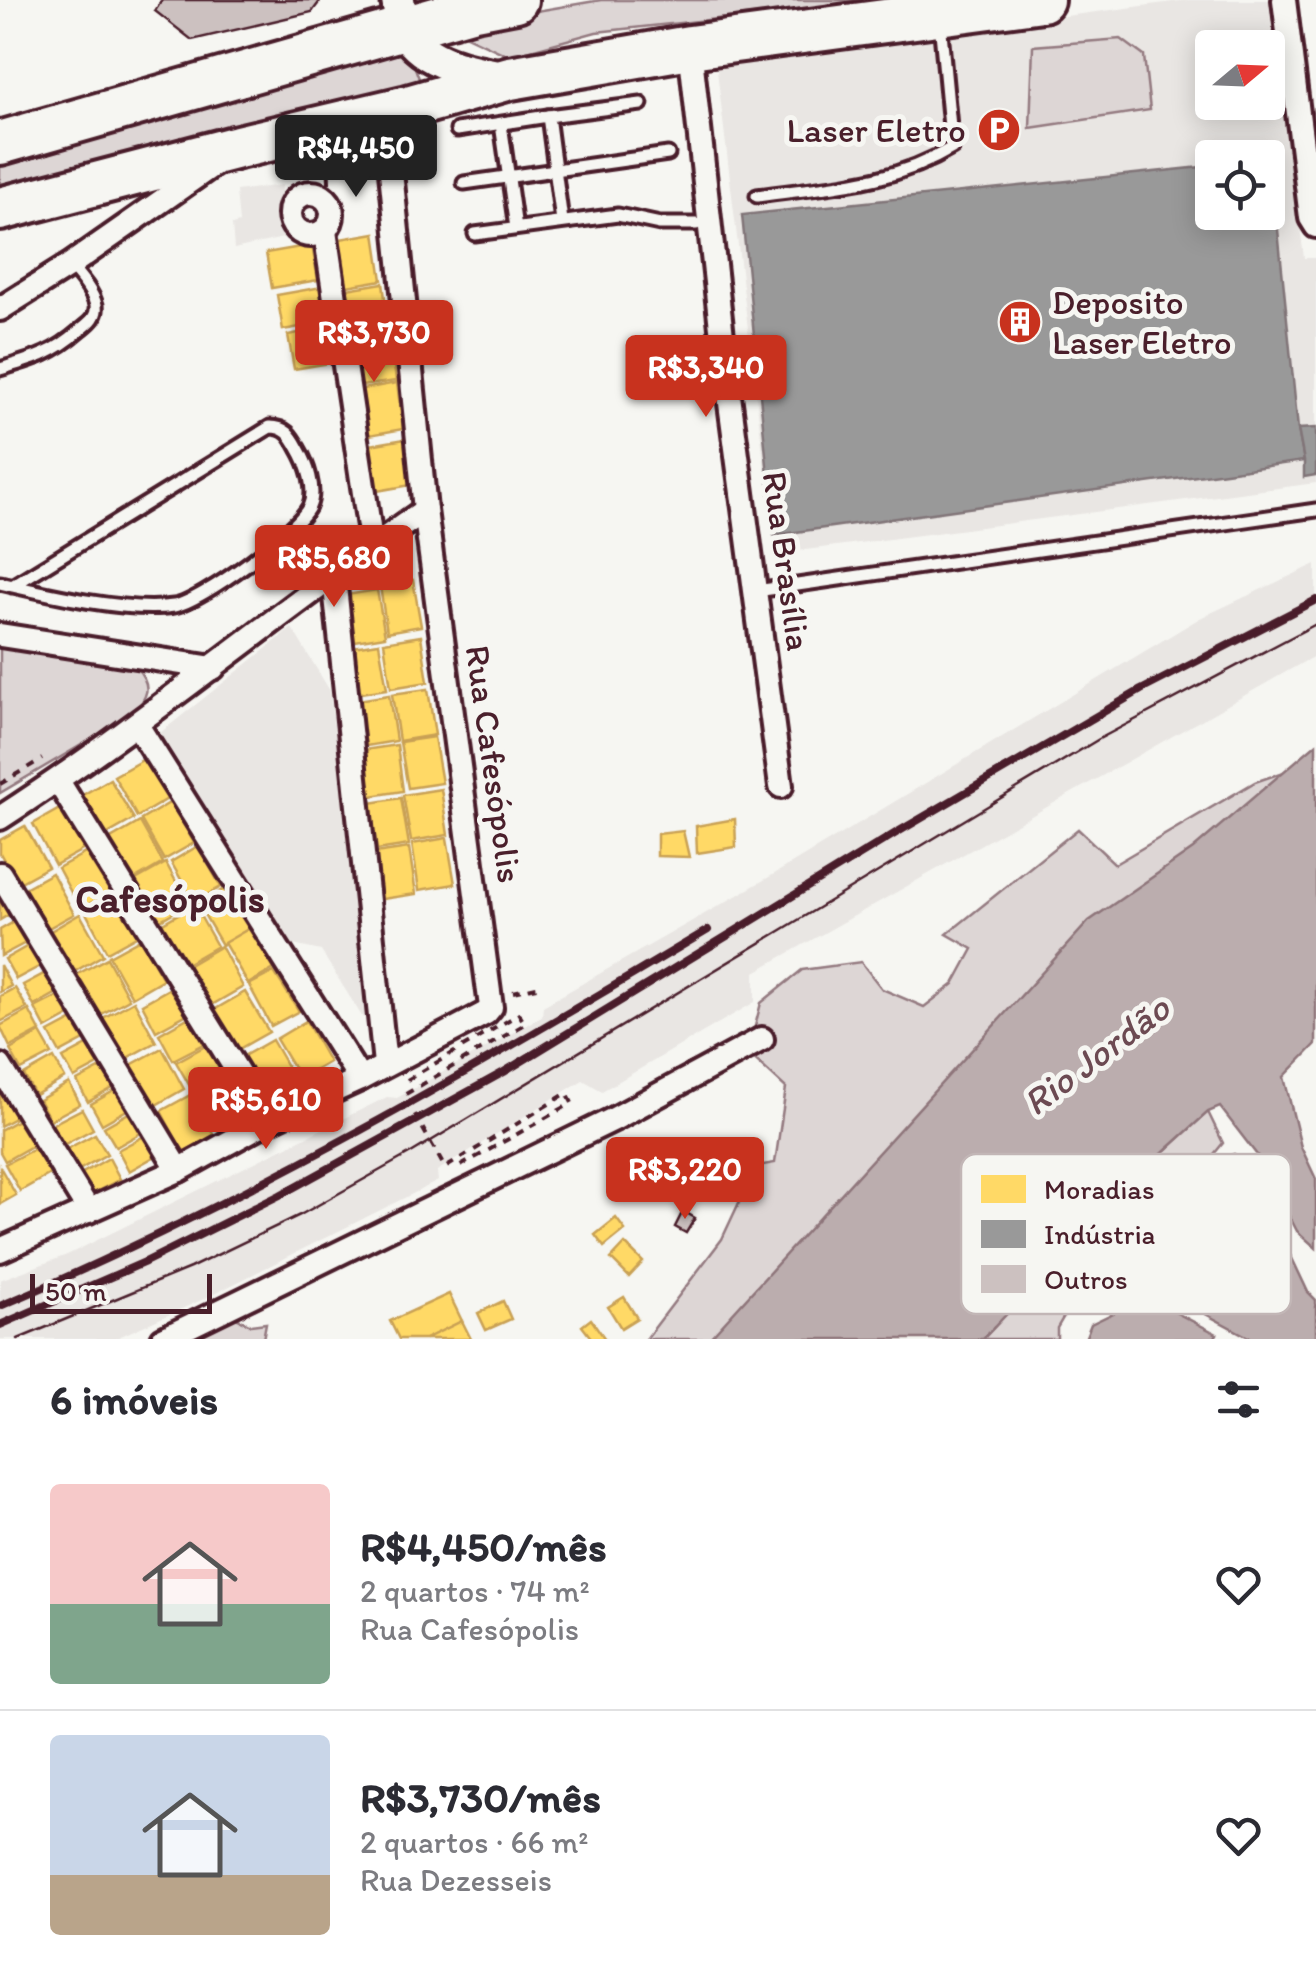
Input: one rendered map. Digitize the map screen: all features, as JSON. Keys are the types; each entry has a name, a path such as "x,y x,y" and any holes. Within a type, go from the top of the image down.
{"highway":[{"path":"0,143 401,14 516,0"},
{"path":"0,209 510,78 690,47 1042,0"}],"main road":[{"path":"401,14 424,50 470,72 510,78"}],"street":[{"path":"1284,0 1316,226"},
{"name":"Rua Brasília","path":"690,47 703,224 781,786"},
{"name":"Rua Cafesópolis","path":"384,112 425,510 490,1007 486,1013 385,1064"},
{"path":"0,309 238,147"},
{"path":"325,230 372,547"},
{"path":"0,818 137,725 425,510"},
{"path":"1,1248 179,1170 385,1064 334,576"},
{"path":"0,635 213,668"},
{"path":"137,725 360,1079"},
{"path":"58,780 268,1121"},
{"path":"0,874 179,1170"},
{"path":"163,1339 614,1119 762,1039"},
{"path":"0,1066 89,1211"}],"lane":[{"path":"757,196 886,178 930,162 952,148 939,14"},
{"path":"457,130 641,104"},
{"path":"548,116 562,221"},
{"path":"501,124 516,228"},
{"path":"464,183 668,154"},
{"path":"475,234 618,215 660,224 703,224"},
{"path":"0,370 58,349 96,314 96,304 70,264"},
{"path":"270,427 288,432 301,452 310,477 309,506 272,545 192,602 145,608 6,584 270,427"},
{"path":"756,591 1316,510"}],"path":[{"path":"407,1080 519,1014 525,1024 404,1095 445,1168 567,1093 572,1103 457,1168"}],"shaded area":[{"path":"601,0 894,0 596,32 509,56 464,35 531,12"},
{"name":"Deposito Laser Eletro","path":"1188,0 1272,0 1276,30 1195,30 1195,120 1285,120 1285,105 1304,258 1316,258 1316,483 775,554 716,62"},
{"path":"1121,39 1144,56 1150,110 1030,128 1033,46"},
{"path":"408,49 421,84 0,194 0,155"},
{"path":"282,185 283,238 234,249 232,225 239,223 236,191"},
{"path":"1316,564 1316,655 755,972 755,1002 602,1091 583,1080 437,1171 438,1181 206,1298 114,1339 0,1339 0,1280 67,1255 387,1097 397,1098 542,1016 543,1006 771,876 1200,618"},
{"path":"292,628 330,691 368,1014 363,1018 321,951 293,945 160,733"},
{"path":"0,642 136,667 145,680 145,697 132,715 0,793"},
{"path":"1316,761 761,1339 646,1339 722,1239 751,1177 751,1167 775,1163 786,1088 748,1053 761,1003 802,970 861,962 882,989 924,1007 954,984 973,949 947,934 1078,829 1115,864 1255,782"},
{"path":"1208,1112 1223,1143 1214,1154 1162,1154"},
{"path":"1007,1314 1065,1314 1057,1328 1057,1339 983,1339"},
{"path":"236,1318 251,1325 266,1323 263,1339 195,1339 213,1325"}],"water":[{"name":"Rio Jordão","path":"1316,744 1316,1044 1284,1077 1301,1147 1316,1179 1316,1248 1297,1231 1291,1219 1291,1154 1256,1154 1220,1107 1208,1112 1162,1154 961,1154 961,1314 1007,1314 983,1339 709,1339 1089,921 1193,849"},
{"path":"1291,1256 1316,1300 1316,1339 1252,1339 1206,1314 1291,1314"},
{"path":"1112,1314 1179,1314 1217,1334 1214,1339 1085,1339 1091,1324"}],"building: Moradias":[{"path":"375,233 382,280 347,286 340,239"},
{"path":"312,245 318,280 272,288 266,253"},
{"path":"383,283 389,330 354,335 347,289"},
{"path":"322,287 328,322 283,330 277,295"},
{"path":"330,327 336,362 294,369 288,335"},
{"path":"390,334 396,381 361,386 355,340"},
{"path":"397,383 403,429 369,435 362,389"},
{"path":"405,439 411,485 377,491 370,445"},
{"path":"413,580 421,626 387,632 380,586"},
{"path":"377,590 385,636 355,641 347,595"},
{"path":"421,636 428,682 391,688 384,642"},
{"path":"379,643 387,689 360,693 353,647"},
{"path":"428,689 435,735 399,741 392,694"},
{"path":"389,695 396,741 366,746 358,700"},
{"path":"434,737 442,783 408,788 400,742"},
{"path":"397,745 403,791 371,796 364,750"},
{"path":"146,758 169,798 137,817 114,776"},
{"path":"110,779 134,819 104,836 81,796"},
{"path":"441,789 448,835 411,841 403,795"},
{"path":"401,798 409,845 377,850 370,803"},
{"path":"171,802 194,843 164,860 141,820"},
{"path":"63,807 86,848 55,865 33,824"},
{"path":"735,819 736,847 697,853 696,826"},
{"path":"140,822 163,863 132,881 109,840"},
{"path":"25,826 48,867 17,884 0,853 0,840"},
{"path":"683,831 689,857 657,856 657,834"},
{"path":"447,838 455,884 419,890 412,844"},
{"path":"198,846 221,887 194,902 171,862"},
{"path":"409,848 416,894 382,899 375,853"},
{"path":"89,851 111,892 80,909 58,868"},
{"path":"166,863 188,904 157,922 134,881"},
{"path":"52,873 74,914 43,931 21,890"},
{"path":"226,888 250,928 222,945 198,904"},
{"path":"115,894 138,935 107,952 85,911"},
{"path":"0,896 10,914 0,920"},
{"path":"194,905 217,946 184,965 161,924"},
{"path":"80,914 103,955 72,973 49,932"},
{"path":"19,919 31,940 1,956 0,930"},
{"path":"250,928 274,969 248,984 224,943"},
{"path":"140,939 163,979 132,997 109,956"},
{"path":"35,942 46,963 16,979 5,959"},
{"path":"221,946 243,987 210,1006 187,966"},
{"path":"107,958 129,999 98,1016 76,975"},
{"path":"0,965 11,986 0,992"},
{"path":"53,969 64,989 34,1006 23,985"},
{"path":"274,972 299,1011 271,1026 249,985"},
{"path":"174,986 189,1013 156,1031 142,1004"},
{"path":"15,988 27,1008 0,1022 0,996"},
{"path":"66,992 77,1012 46,1029 35,1008"},
{"path":"245,992 269,1032 237,1050 214,1010"},
{"path":"134,1001 156,1042 125,1059 103,1018"},
{"path":"29,1010 40,1031 10,1047 0,1026"},
{"path":"191,1016 206,1043 173,1060 159,1034"},
{"path":"79,1017 90,1037 60,1053 49,1033"},
{"path":"306,1021 329,1062 300,1079 276,1039"},
{"path":"40,1033 52,1054 21,1070 10,1050"},
{"path":"272,1040 295,1080 263,1098 240,1058"},
{"path":"93,1042 104,1062 74,1078 63,1058"},
{"path":"209,1044 223,1071 191,1088 176,1062"},
{"path":"162,1048 184,1089 154,1106 131,1065"},
{"path":"54,1058 65,1078 35,1095 24,1075"},
{"path":"107,1065 118,1085 88,1102 77,1081"},
{"path":"231,1078 250,1112 218,1130 199,1095"},
{"path":"69,1083 80,1104 50,1120 39,1100"},
{"path":"121,1087 132,1107 102,1124 91,1104"},
{"path":"6,1088 20,1115 0,1126 0,1092"},
{"path":"192,1094 214,1135 183,1152 161,1111"},
{"path":"82,1109 93,1129 63,1145 51,1125"},
{"path":"134,1110 146,1130 116,1147 104,1127"},
{"path":"23,1117 37,1143 5,1161 0,1152 0,1130"},
{"path":"95,1134 107,1154 77,1171 65,1150"},
{"path":"148,1134 159,1154 129,1171 118,1150"},
{"path":"38,1147 52,1173 20,1191 5,1164"},
{"path":"109,1158 120,1179 90,1195 79,1175"},
{"path":"0,1167 16,1195 0,1204"},
{"path":"616,1218 625,1230 604,1247 595,1235"},
{"path":"625,1244 643,1262 629,1277 611,1259"},
{"path":"449,1294 462,1321 425,1339 399,1339 390,1321"},
{"path":"624,1297 637,1318 621,1328 608,1307"},
{"path":"503,1301 511,1319 486,1330 478,1313"},
{"path":"591,1319 605,1339 592,1339 582,1326"},
{"path":"462,1321 471,1339 425,1339"}],"building: Indústria":[{"name":"Deposito Laser Eletro","path":"1195,168 1195,230 1278,230 1304,461 774,535 742,215"},
{"path":"1316,428 1316,475 1304,477 1298,429"}],"building: Outros":[{"path":"162,0 321,0 312,12 192,40 155,11"},
{"path":"683,1211 695,1218 686,1233 675,1227"}],"tram line":[{"path":"18,1339 190,1268 302,1214 411,1153 1099,739 1316,624"}],"railway":[{"path":"0,1325 145,1262 280,1195 504,1072 896,833 1141,690 1316,600"},
{"path":"0,1306 92,1266 272,1177 448,1082 708,930"}],"place":[{"name":"Laser Eletro","path":"999,130"},
{"name":"Deposito Laser Eletro","path":"1020,322"}],"district":[{"name":"Cafesópolis","path":"170,899"}]}
